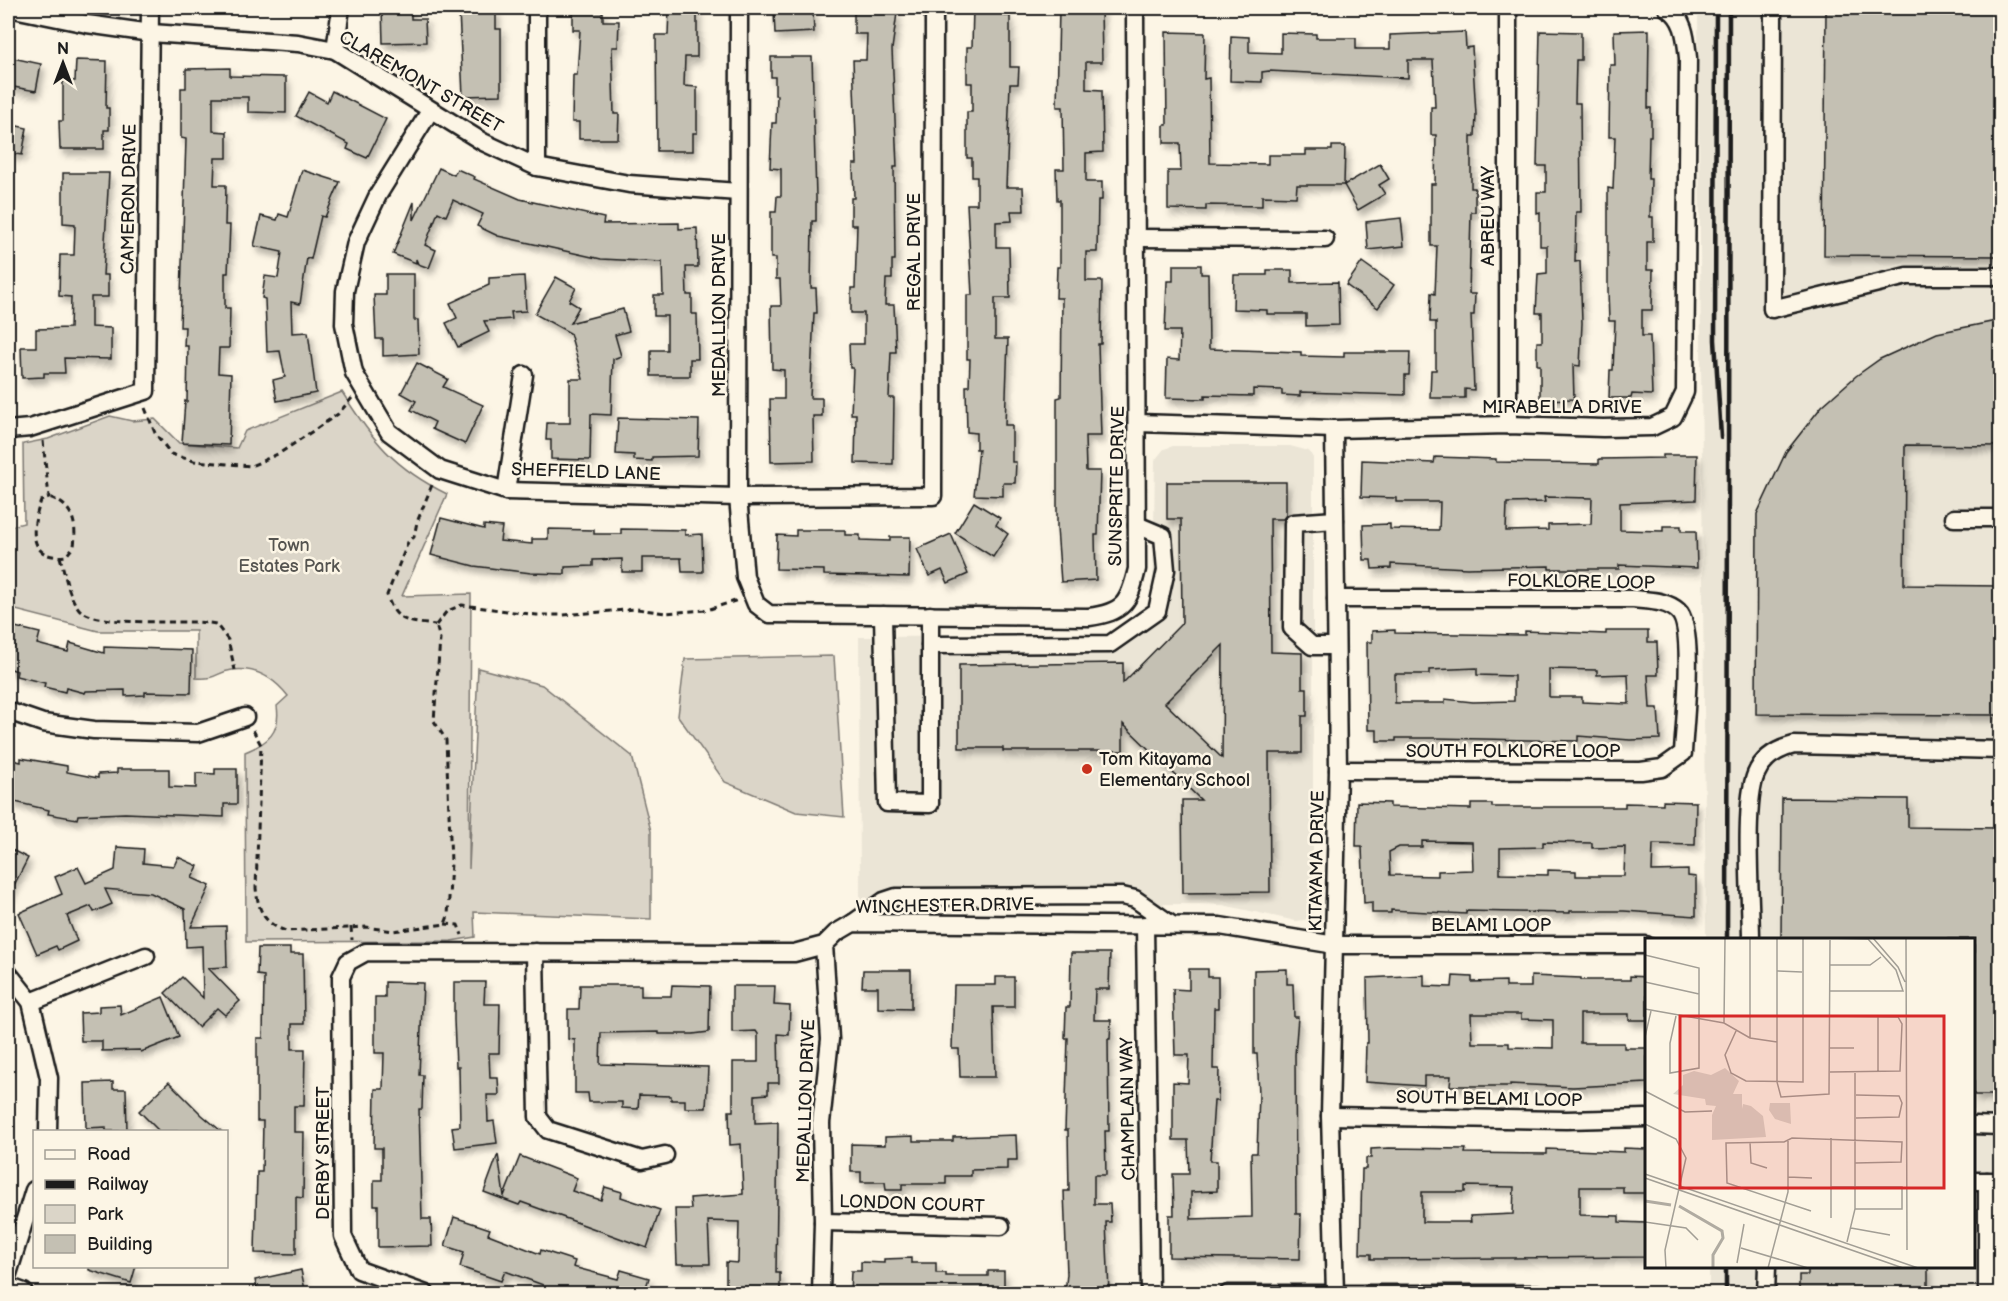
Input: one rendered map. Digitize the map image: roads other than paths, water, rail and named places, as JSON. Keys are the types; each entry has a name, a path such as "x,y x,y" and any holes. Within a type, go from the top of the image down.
{"main road":[{"path":"8,1289 22,1293"}],"street":[{"name":"CLAREMONT STREET","path":"9,8 87,24 151,33 298,43 335,50 483,142 537,167 630,184 738,192"},
{"name":"CAMERON DRIVE","path":"8,430 41,425 142,392 150,8"},
{"path":"335,50 341,8"},
{"path":"537,8 537,167"},
{"name":"MEDALLION DRIVE","path":"739,8 738,496 746,577 756,604 769,614"},
{"name":"REGAL DRIVE","path":"933,496 934,8"},
{"name":"SUNSPRITE DRIVE","path":"769,614 1089,617 1107,614 1122,606 1131,594 1137,569 1135,8"},
{"name":"ABREU WAY","path":"1508,8 1508,425"},
{"name":"MIRABELLA DRIVE","path":"1137,423 1334,429 1508,425 1652,427 1673,417 1680,407 1685,392 1688,58 1685,34 1678,18 1667,8"},
{"path":"1773,8 1772,309 1907,276 2001,276"},
{"name":"SHEFFIELD LANE","path":"430,111 378,195 356,242 345,291 344,324 354,373 389,432 440,470 506,491 738,496 933,496"},
{"path":"1136,238 1325,239"},
{"path":"506,491 524,375"},
{"name":"KITAYAMA DRIVE","path":"1334,429 1338,770 1330,1116 1335,1293"},
{"path":"1954,518 2001,518"},
{"path":"1335,520 1293,523 1292,628 1312,646 1336,646"},
{"path":"930,645 1110,644 1157,611 1166,570 1163,536 1137,525"},
{"name":"FOLKLORE LOOP","path":"1336,599 1634,599 1668,604 1680,612 1685,628 1688,655 1683,753"},
{"path":"883,615 887,803 930,804 930,615"},
{"path":"8,711 43,723 94,730 198,733 245,717"},
{"path":"1751,938 1750,800 1756,773 1776,750 1794,745 2001,750"},
{"name":"SOUTH FOLKLORE LOOP","path":"1338,770 1641,771 1662,768 1683,753"},
{"path":"853,923 884,901 896,897 1122,896 1135,899 1173,925"},
{"name":"WINCHESTER DRIVE","path":"348,962 366,951 794,953 824,945 836,933 853,923 1220,927 1335,945"},
{"name":"CHAMPLAIN WAY","path":"1145,925 1149,1293"},
{"name":"MEDALLION DRIVE","path":"821,1293 823,1222 821,1123 830,1039 824,945"},
{"name":"BELAMI LOOP","path":"1335,945 1645,945"},
{"path":"536,952 538,1117 549,1130 642,1160 665,1155"},
{"path":"31,1002 146,956"},
{"name":"DERBY STREET","path":"348,962 341,977 343,1236 359,1270 426,1293"},
{"path":"8,973 31,1002 49,1078 48,1130"},
{"name":"SOUTH BELAMI LOOP","path":"1330,1116 1566,1120 1645,1118"},
{"path":"1975,1125 2001,1126"},
{"path":"1987,1181 1987,1293"},
{"path":"8,1274 33,1193"},
{"name":"LONDON COURT","path":"823,1222 1001,1226"},
{"path":"1766,1293 1767,1268"},
{"path":"1228,1293 1538,1293"}],"railway":[{"path":"1716,8 1715,340 1721,437"},
{"path":"1727,938 1729,8"},
{"path":"1726,1268 1726,1294"}],"place":[{"name":"Tom Kitayama Elementary School","path":"1087,769"}],"park label":[{"name":"Town Estates Park","path":"289,555"}]}
